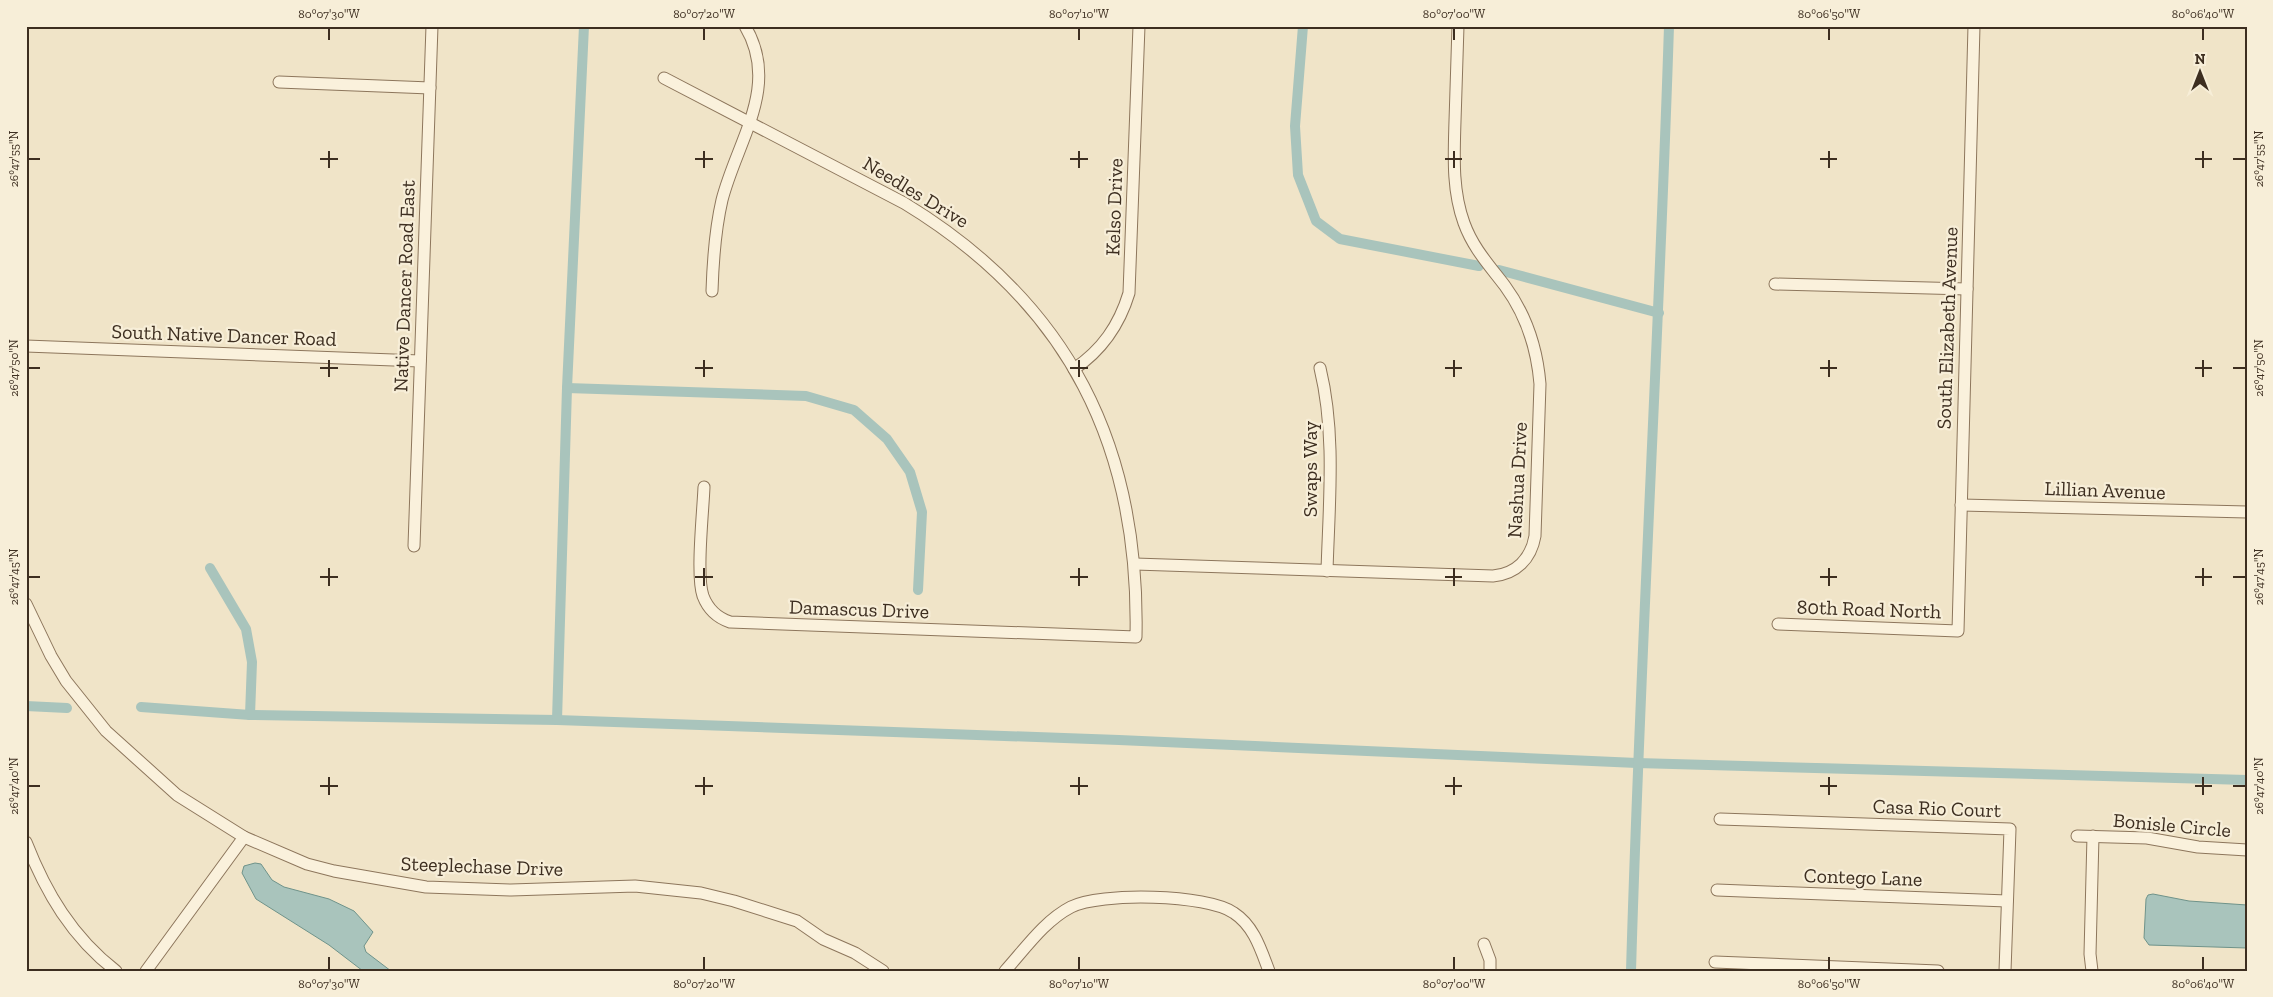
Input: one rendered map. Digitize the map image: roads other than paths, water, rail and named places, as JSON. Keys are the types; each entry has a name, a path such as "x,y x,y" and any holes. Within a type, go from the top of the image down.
{"street":[{"name":"Native Dancer Road East","path":"414,546 432,26"},
{"path":"712,291 714,254 722,201 737,155 758,102 760,74 755,45 745,26"},
{"name":"Kelso Drive","path":"1074,369 1093,355 1109,338 1124,310 1129,294 1139,26"},
{"name":"Nashua Drive","path":"1135,564 1499,576 1520,566 1529,556 1534,543 1540,384 1538,364 1526,320 1516,302 1482,258 1471,240 1458,203 1454,169 1458,26"},
{"name":"South Elizabeth Avenue","path":"1958,631 1974,26"},
{"name":"Needles Drive","path":"664,78 904,203 956,237 992,267 1024,300 1044,324 1074,369 1100,421 1111,450 1126,502 1135,564 1136,637"},
{"path":"279,82 430,88"},
{"path":"1775,284 1967,289"},
{"name":"South Native Dancer Road","path":"26,346 420,361"},
{"name":"Swaps Way","path":"1320,368 1329,414 1331,439 1327,571"},
{"name":"Damascus Drive","path":"704,488 701,588 709,607 718,616 730,622 1136,637"},
{"name":"Lillian Avenue","path":"1962,505 2247,513"},
{"name":"Steeplechase Drive","path":"26,604 51,656 66,681 106,731 177,795 244,837 307,864 334,871 426,887 511,890 635,886 734,900 798,920 823,939 855,954 883,971"},
{"name":"80th Road North","path":"1778,624 1958,631"},
{"name":"Casa Rio Court","path":"1720,818 2010,829 2005,971"},
{"name":"Bonisle Circle","path":"2077,836 2147,838 2198,847 2247,850"},
{"name":"Bonisle Circle","path":"2092,971 2090,954 2093,836"},
{"path":"146,971 244,837"},
{"path":"26,842 38,872 58,910 85,943 116,971"},
{"name":"Contego Lane","path":"1717,890 2008,901"},
{"path":"1005,971 1059,915 1082,902 1114,897 1199,900 1220,905 1234,912 1249,927 1269,971"},
{"path":"1484,944 1490,960 1490,971"},
{"path":"1715,962 1938,971"}],"water":[{"path":"255,863 261,864 272,880 284,887 329,899 354,911 373,932 364,946 366,952 391,971 363,971 329,945 256,899 242,873 244,866"},
{"path":"2153,894 2189,901 2247,905 2247,948 2149,945 2144,938 2146,899 2148,895"}],"waterway":[{"path":"557,720 567,388 584,26"},
{"path":"1303,26 1295,126 1298,175 1316,221 1340,239 1479,266"},
{"path":"1631,971 1669,26"},
{"path":"1499,270 1659,313"},
{"path":"567,388 806,396 854,410 887,439 910,472 922,512 918,590"},
{"path":"210,568 246,629 252,662 250,715"},
{"path":"26,706 67,708"},
{"path":"141,707 250,715 557,720 1119,740 1637,763 2247,780"}]}
